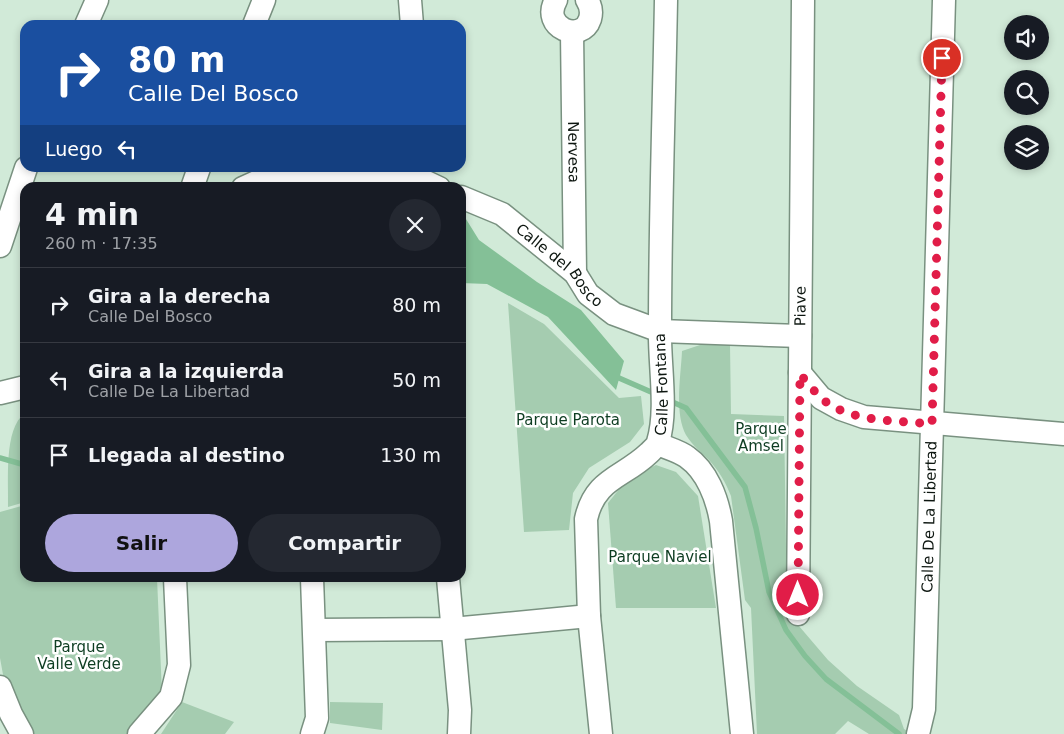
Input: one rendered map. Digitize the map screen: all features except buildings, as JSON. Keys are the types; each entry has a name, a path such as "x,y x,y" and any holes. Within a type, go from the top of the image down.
{"street":[{"path":"88,20 97,0"},
{"path":"256,20 264,0"},
{"path":"410,0 412,20"},
{"path":"556,0 553,6 553,18 560,28 572,32 579,30 589,22 591,9 587,0"},
{"name":"Calle Fontana","path":"601,734 589,616 586,519 588,507 595,494 610,479 645,456 658,444 662,409 660,331 666,0"},
{"name":"Piave","path":"798,614 803,0"},
{"name":"Calle De La Libertad","path":"918,733 924,709 944,0"},
{"name":"Nervesa","path":"572,32 575,273"},
{"path":"256,182 272,175 305,176 337,180 381,173 426,181"},
{"path":"0,246 20,186"},
{"name":"Calle del Bosco","path":"466,199 502,214 575,273 588,294 614,314 660,331 800,336"},
{"path":"800,374 821,398 841,409 864,417 1064,434"},
{"path":"0,392 20,388"},
{"path":"658,444 687,457 706,477 717,501 721,521 742,734"},
{"path":"139,734 171,697 179,665 175,582"},
{"path":"312,582 317,718 312,734"},
{"path":"448,582 460,710 459,734"},
{"path":"315,630 452,629 589,616"},
{"path":"0,687 22,734"}],"green space":[{"name":"Parque Parota","path":"508,303 544,324 619,398 641,396 644,424 630,442 589,468 573,493 569,530 524,532"},
{"name":"Parque Amsel","path":"703,344 730,345 731,414 784,416 787,612 828,660 857,686 899,715 904,729 913,734 869,734 848,721 835,734 757,734 751,608 745,600 731,496 716,468 686,435 680,416 679,394 682,351"},
{"path":"20,419 20,503 8,507 10,443"},
{"name":"Parque Naviel","path":"656,465 676,472 698,496 716,608 616,608 608,503 628,478"},
{"name":"Parque Valle Verde","path":"20,506 20,582 157,582 162,693 129,734 30,734 4,680 0,658 0,512"},
{"path":"182,702 234,722 225,734 161,734"},
{"path":"330,702 383,703 382,730 330,723"}],"shaded area":[{"path":"466,219 479,240 537,282 581,310 624,361 616,390 548,317 487,284 466,283"}],"waterway":[{"path":"615,374 619,378 658,395"},
{"path":"668,400 686,408 745,487 756,528 769,592 786,630 805,656 826,679 899,734"},
{"path":"0,458 20,464"}],"route":[{"path":"798,595 800,374 821,398 841,409 864,417 932,424 942,58"}]}
